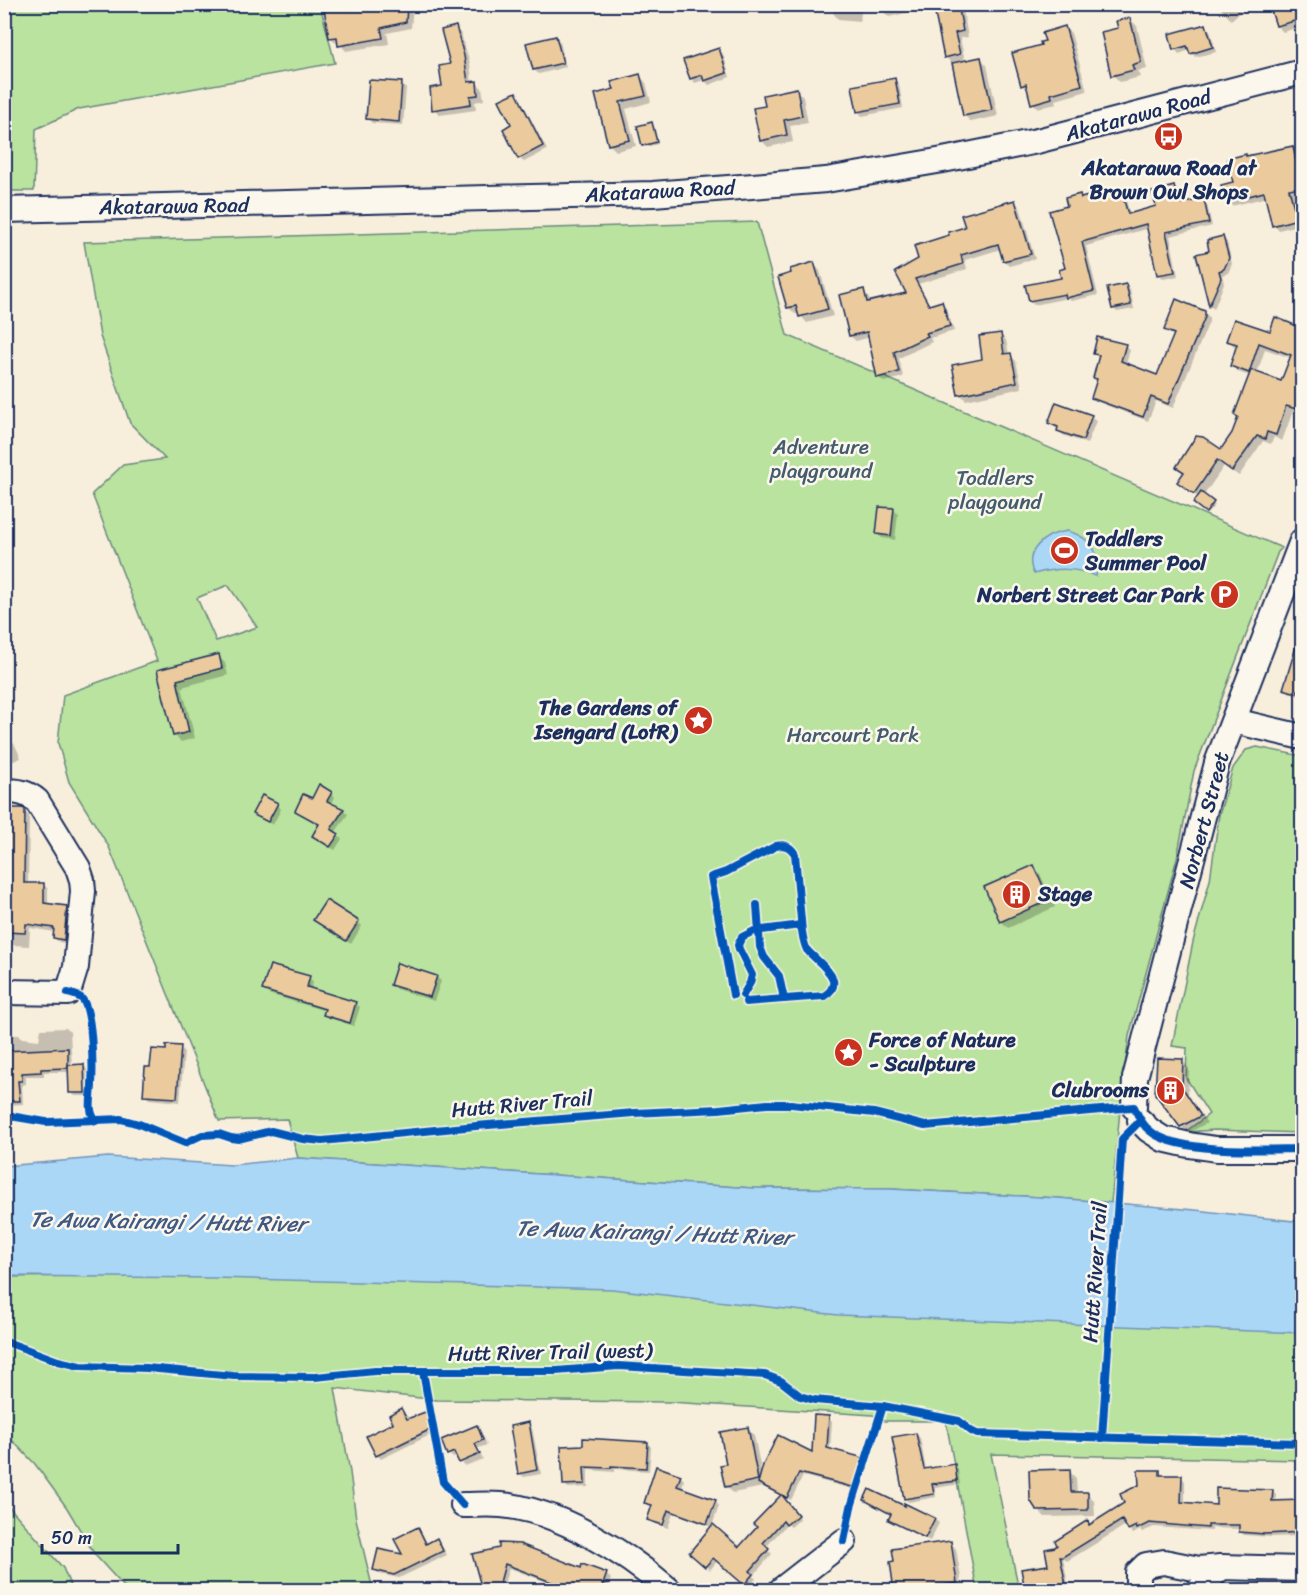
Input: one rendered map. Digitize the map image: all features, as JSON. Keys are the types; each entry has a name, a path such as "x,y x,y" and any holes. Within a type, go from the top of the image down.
{"street":[{"name":"Akatarawa Road","path":"4,210 653,194 826,180 1037,141 1302,72"},
{"name":"Norbert Street","path":"1302,542 1217,763 1135,1078 1137,1114 1149,1131 1163,1139 1216,1149 1302,1149"},
{"path":"1234,721 1302,737"},
{"path":"4,791 20,791 37,801 80,874 82,891 76,967 68,993 4,992"},
{"path":"463,1505 501,1505 523,1509 573,1527 605,1543 669,1590"},
{"path":"780,1590 844,1541"},
{"path":"1140,1590 1138,1573 1146,1564 1164,1562 1199,1569 1221,1567 1302,1569"},
{"path":"1199,1590 1221,1567"}],"green space":[{"path":"4,5 320,5 335,63 79,109 36,129 34,191 5,191"},
{"name":"Harcourt Park","path":"757,222 787,335 1282,548 1278,552 1194,771 1177,858 1129,1036 1111,1203 891,1189 753,1188 298,1158 287,1119 219,1121 109,847 69,782 58,743 63,695 157,661 92,494 123,465 165,459 130,423 100,336 84,242","holes":["228,585 257,627 216,641 197,598"]},
{"path":"1257,747 1302,756 1302,1133 1215,1130 1185,1132 1209,1114 1186,1078 1187,1048 1172,1046 1193,942 1210,880 1219,815 1233,768 1246,750"},
{"path":"4,1277 458,1277 1302,1321 1302,1460 991,1454 1019,1590 977,1590 946,1421 884,1421 873,1415 670,1402 437,1400 335,1388 356,1519 373,1590 127,1590 95,1555 67,1508 35,1464 5,1433"},
{"path":"4,1501 63,1568 72,1590 5,1590"}],"water":[{"name":"Toddlers Summer Pool","path":"1068,531 1083,538 1093,547 1097,560 1096,576 1065,569 1034,574 1031,558 1038,545 1052,535"},
{"name":"Te Awa Kairangi / Hutt River","path":"108,1157 232,1165 298,1158 753,1188 891,1189 1058,1198 1302,1222 1302,1333 838,1315 612,1289 214,1278 5,1276 5,1166"}],"pier":[{"path":"1114,1200 1121,1201 1113,1329 1105,1329"}],"building":[{"path":"407,4 406,22 381,28 383,38 338,46 337,37 329,38 324,9 345,5 346,10 377,5 378,10"},
{"path":"933,4 958,4 963,31 955,33 960,54 944,58"},
{"path":"1269,4 1302,4 1302,19 1276,26"},
{"path":"1130,18 1141,62 1132,65 1134,70 1111,76 1101,32 1118,28 1116,21"},
{"path":"1206,24 1213,47 1190,54 1187,46 1173,50 1169,34"},
{"path":"456,26 468,82 477,81 478,95 470,96 471,104 432,110 430,88 442,86 439,66 450,64 441,30"},
{"path":"1065,26 1082,85 1051,94 1052,98 1031,104 1026,84 1021,86 1012,53 1041,45 1040,42 1045,41 1042,33"},
{"path":"556,36 563,63 533,70 526,43"},
{"path":"719,48 727,73 704,81 702,75 690,79 683,60"},
{"path":"981,57 992,110 963,116 952,63"},
{"path":"640,74 646,96 620,102 630,140 608,145 595,94 614,89 611,82"},
{"path":"895,78 900,104 857,112 852,86"},
{"path":"369,80 402,82 399,122 366,119"},
{"path":"797,88 802,116 784,120 787,135 760,141 753,108 765,106 763,95"},
{"path":"516,92 543,146 518,159 503,129 511,124 499,100"},
{"path":"652,122 657,142 642,146 637,126"},
{"path":"1293,146 1301,187 1289,189 1297,219 1272,226 1264,192 1226,202 1221,185 1233,182 1227,159"},
{"path":"1174,186 1179,204 1204,199 1209,223 1166,232 1175,272 1157,275 1146,224 1082,242 1094,291 1066,298 1065,294 1029,301 1025,285 1061,278 1059,270 1065,268 1049,211 1067,206 1065,198 1080,194 1081,198 1120,187 1128,214 1156,206 1152,192"},
{"path":"1015,200 1031,254 1003,261 998,244 961,255 963,264 915,279 929,305 942,301 950,326 926,333 928,336 894,352 899,372 877,378 867,332 849,336 839,295 864,289 867,302 906,293 895,272 918,259 914,246 949,235 948,232 965,227 961,215"},
{"path":"1223,236 1229,258 1224,269 1219,271 1221,278 1209,306 1196,254 1209,251 1207,240"},
{"path":"814,262 828,309 799,317 796,306 787,308 778,277 791,273 790,269"},
{"path":"1126,284 1131,305 1112,309 1107,288"},
{"path":"1176,299 1205,311 1205,317 1168,404 1151,397 1143,417 1091,398 1097,379 1093,378 1099,355 1093,354 1097,337 1126,344 1121,361 1157,375 1174,334 1164,330"},
{"path":"1275,317 1302,328 1302,403 1300,410 1286,406 1276,435 1267,432 1265,439 1257,436 1232,471 1217,460 1194,494 1177,482 1184,472 1176,467 1196,436 1203,437 1221,449 1232,433 1238,417 1234,415 1251,370 1281,381 1291,355 1259,343 1249,373 1230,366 1237,344 1226,341 1234,319 1270,331"},
{"path":"1001,333 1004,354 1011,353 1017,382 958,395 952,365 982,359 979,336"},
{"path":"1056,402 1092,415 1083,440 1057,431 1058,427 1048,423"},
{"path":"1201,492 1214,502 1206,513 1193,503"},
{"path":"879,507 894,508 891,536 876,534"},
{"path":"1299,637 1302,638 1302,685 1300,684 1297,693 1283,689"},
{"path":"219,654 222,668 177,680 189,732 173,736 157,670"},
{"path":"319,784 332,792 327,801 344,809 331,829 339,834 330,847 312,836 319,824 295,811 303,794 312,798"},
{"path":"262,795 278,803 268,822 252,814"},
{"path":"4,808 25,809 24,883 44,883 44,903 67,906 64,940 53,938 54,928 26,924 25,933 4,932"},
{"name":"Stage","path":"1034,865 1049,900 1000,922 984,887"},
{"path":"326,900 359,921 346,941 313,920"},
{"path":"397,963 437,976 430,997 390,985"},
{"path":"270,965 310,976 307,987 356,1002 350,1023 323,1015 325,1009 262,990"},
{"path":"166,1045 181,1046 177,1098 143,1096 145,1067 150,1067 152,1049 166,1050"},
{"path":"68,1048 68,1068 41,1069 41,1072 22,1073 22,1081 18,1081 20,1101 4,1101 4,1051"},
{"name":"Clubrooms","path":"1157,1058 1183,1059 1182,1087 1201,1116 1180,1127 1155,1094"},
{"path":"84,1064 85,1093 69,1093 68,1065"},
{"path":"401,1408 407,1419 425,1412 431,1429 376,1456 366,1436 393,1423 389,1415"},
{"path":"814,1415 829,1416 827,1448 864,1458 856,1488 799,1473 787,1498 782,1495 798,1515 786,1525 783,1521 763,1543 769,1549 750,1571 753,1574 744,1585 713,1558 705,1567 689,1553 713,1524 739,1547 757,1527 753,1524 781,1495 758,1483 763,1465 778,1435 812,1452"},
{"path":"529,1422 537,1470 518,1474 510,1426"},
{"path":"477,1425 483,1440 475,1444 480,1454 459,1463 454,1452 447,1455 441,1440"},
{"path":"748,1427 758,1480 725,1487 720,1465 726,1464 720,1432"},
{"path":"916,1433 924,1469 955,1464 957,1481 932,1484 934,1494 904,1499 892,1437"},
{"path":"583,1438 648,1442 646,1468 584,1467 585,1484 563,1485 561,1446 583,1445"},
{"path":"656,1466 681,1475 677,1486 716,1500 707,1524 668,1510 663,1525 647,1520 652,1505 644,1503"},
{"path":"1070,1469 1071,1492 1088,1492 1088,1510 1037,1511 1030,1500 1029,1470"},
{"path":"1138,1470 1160,1470 1160,1475 1182,1475 1181,1502 1216,1505 1216,1488 1273,1490 1272,1501 1302,1500 1302,1532 1265,1534 1239,1532 1239,1525 1208,1525 1208,1528 1149,1523 1137,1529 1136,1526 1128,1530 1122,1520 1061,1558 1060,1556 1067,1590 1053,1590 1052,1585 1025,1590 1021,1569 1048,1565 1045,1549 1055,1547 1057,1545 1055,1541 1088,1520 1089,1525 1124,1503 1120,1494 1139,1485"},
{"path":"869,1489 935,1518 925,1538 888,1520 891,1514 864,1500"},
{"path":"418,1527 426,1544 437,1538 443,1551 394,1575 373,1570 378,1549 402,1554 394,1539"},
{"path":"951,1541 957,1583 917,1590 894,1590 890,1562 894,1561 892,1549"},
{"path":"499,1543 520,1544 581,1568 582,1564 607,1573 601,1590 557,1590 559,1585 505,1564 498,1590 482,1590 472,1554 499,1548"}],"cycle path":[{"path":"733,995 711,877 726,872 776,846 787,846 795,854 805,945 807,950 829,972 833,984 831,990 824,996 746,1002"},
{"path":"757,905 760,947 764,957 779,976 784,999"},
{"path":"743,995 752,975 739,949 738,945 742,937 754,931 801,925"},
{"path":"68,993 81,998 88,1013 92,1053 91,1108 96,1121"},
{"name":"Hutt River Trail","path":"4,1115 46,1122 121,1119 185,1143 202,1135 219,1134 238,1139 271,1131 322,1141 476,1126 767,1104 791,1104 874,1113 925,1126 1134,1107 1149,1130 1162,1138 1180,1144 1245,1150 1302,1149"},
{"name":"Hutt River Trail","path":"1102,1438 1122,1139 1140,1121"},
{"name":"Hutt River Trail (west)","path":"4,1341 58,1361 80,1366 147,1368 234,1376 315,1377 375,1371 556,1371 619,1366 765,1375 781,1381 800,1396 814,1400 883,1406 959,1421 977,1434 1302,1443"},
{"path":"423,1372 443,1482 463,1505"},
{"path":"844,1541 851,1507 883,1406"}],"place":[{"name":"Akatarawa Road at Brown Owl Shops","path":"1169,137"},
{"name":"Toddlers Summer Pool","path":"1064,551"},
{"name":"Norbert Street Car Park","path":"1225,595"},
{"name":"The Gardens of Isengard (LotR)","path":"698,720"},
{"name":"Stage","path":"1017,894"},
{"name":"Force of Nature - Sculpture","path":"848,1052"},
{"name":"Clubrooms","path":"1170,1090"}],"park label":[{"name":"Adventure playground","path":"821,459"},
{"name":"Toddlers playgound","path":"995,490"}]}
